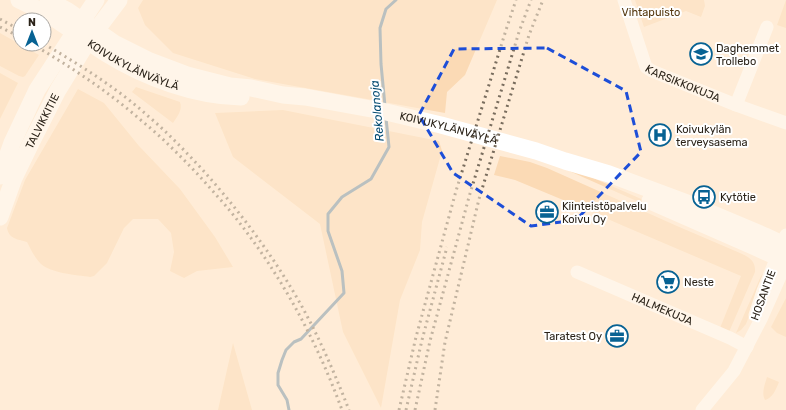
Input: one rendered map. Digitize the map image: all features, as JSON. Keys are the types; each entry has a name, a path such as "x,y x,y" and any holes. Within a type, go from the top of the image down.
{"main road":[{"name":"KOIVUKYLÄNVÄYLÄ","path":"18,0 51,17 114,42 150,61 186,75 230,86 251,88 283,95 305,97 411,118 536,151 565,161 605,182 684,216 784,251"},
{"name":"KOIVUKYLÄNVÄYLÄ","path":"48,0 68,11 85,31"},
{"path":"85,31 96,0"},
{"path":"85,31 118,0"},
{"name":"TALVIKKITIE","path":"0,176 12,143 37,90 85,31"},
{"name":"TALVIKKITIE","path":"0,217 14,178 30,143 58,90 85,31"}],"street":[{"name":"KARSIKKOKUJA","path":"624,0 646,67 661,76 786,124"},
{"path":"736,105 767,27"},
{"name":"HOSANTIE","path":"702,410 734,371 747,347 763,290 784,251"},
{"name":"HALMEKUJA","path":"577,272 747,347"}],"highlighted area":[{"path":"547,48 626,91 641,152 576,220 531,226 453,173 419,115 454,49"}],"green space":[{"path":"143,0 497,0 465,75 447,92 445,113 255,79 173,53 145,25 138,8"},
{"name":"Vihtapuisto","path":"635,0 704,0 705,6 701,17 686,11 644,27"},
{"path":"786,0 786,28 777,25"},
{"path":"0,33 12,40 12,52 34,52 39,55 23,77 0,66"},
{"path":"0,73 18,83 0,119"},
{"path":"136,87 180,102 180,111 173,123 132,92"},
{"path":"78,89 104,103 139,146 180,189 215,237 233,267 197,271 184,278 170,271 174,252 171,233 158,219 133,219 124,228 107,263 94,276 90,277 64,273 45,267 37,259 27,242 14,238 8,232 7,228 25,180"},
{"path":"283,110 439,141 442,151 422,222 420,250 400,300 381,408 343,332 320,224 233,157 215,113"},
{"path":"500,156 530,162 547,168 749,258 753,262 755,272 729,332 720,328 741,276 515,180 494,175"},
{"path":"567,170 575,170 751,247 695,227"},
{"path":"763,274 765,275 746,324 736,333 761,276"},
{"path":"786,298 786,337 777,333 771,327"},
{"path":"233,343 252,410 218,410"},
{"path":"767,377 779,382 772,395 765,400 763,391"}],"waterway":[{"name":"Rekolanoja","path":"385,106 381,64 380,28 386,9 396,0"},
{"name":"Rekolanoja","path":"289,410 287,400 278,385 278,373 286,350 294,342 301,339 344,293 342,271 328,231 328,214 342,197 371,179 389,147 386,118"}],"railway":[{"path":"399,410 416,337 456,191 516,0"},
{"path":"415,410 430,341 469,197 519,32 531,0"},
{"path":"435,410 445,342 479,199 529,35 543,0"},
{"path":"0,19 12,26"},
{"path":"0,27 12,33"},
{"path":"52,49 98,77 124,96 162,128 200,167 228,199 254,232 300,303 314,329 349,410"},
{"path":"45,52 89,80 130,111 173,149 200,176 226,206 278,277 293,303 320,355 342,410"},
{"path":"406,410 422,340 447,247"}],"place":[{"name":"Daghemmet Trollebo","path":"701,54"},
{"name":"Koivukylän terveysasema","path":"660,135"},
{"name":"Kytötie","path":"704,197"},
{"name":"Kiinteistöpalvelu Koivu Oy","path":"547,212"},
{"name":"Neste","path":"668,282"},
{"name":"Taratest Oy","path":"617,336"}]}
